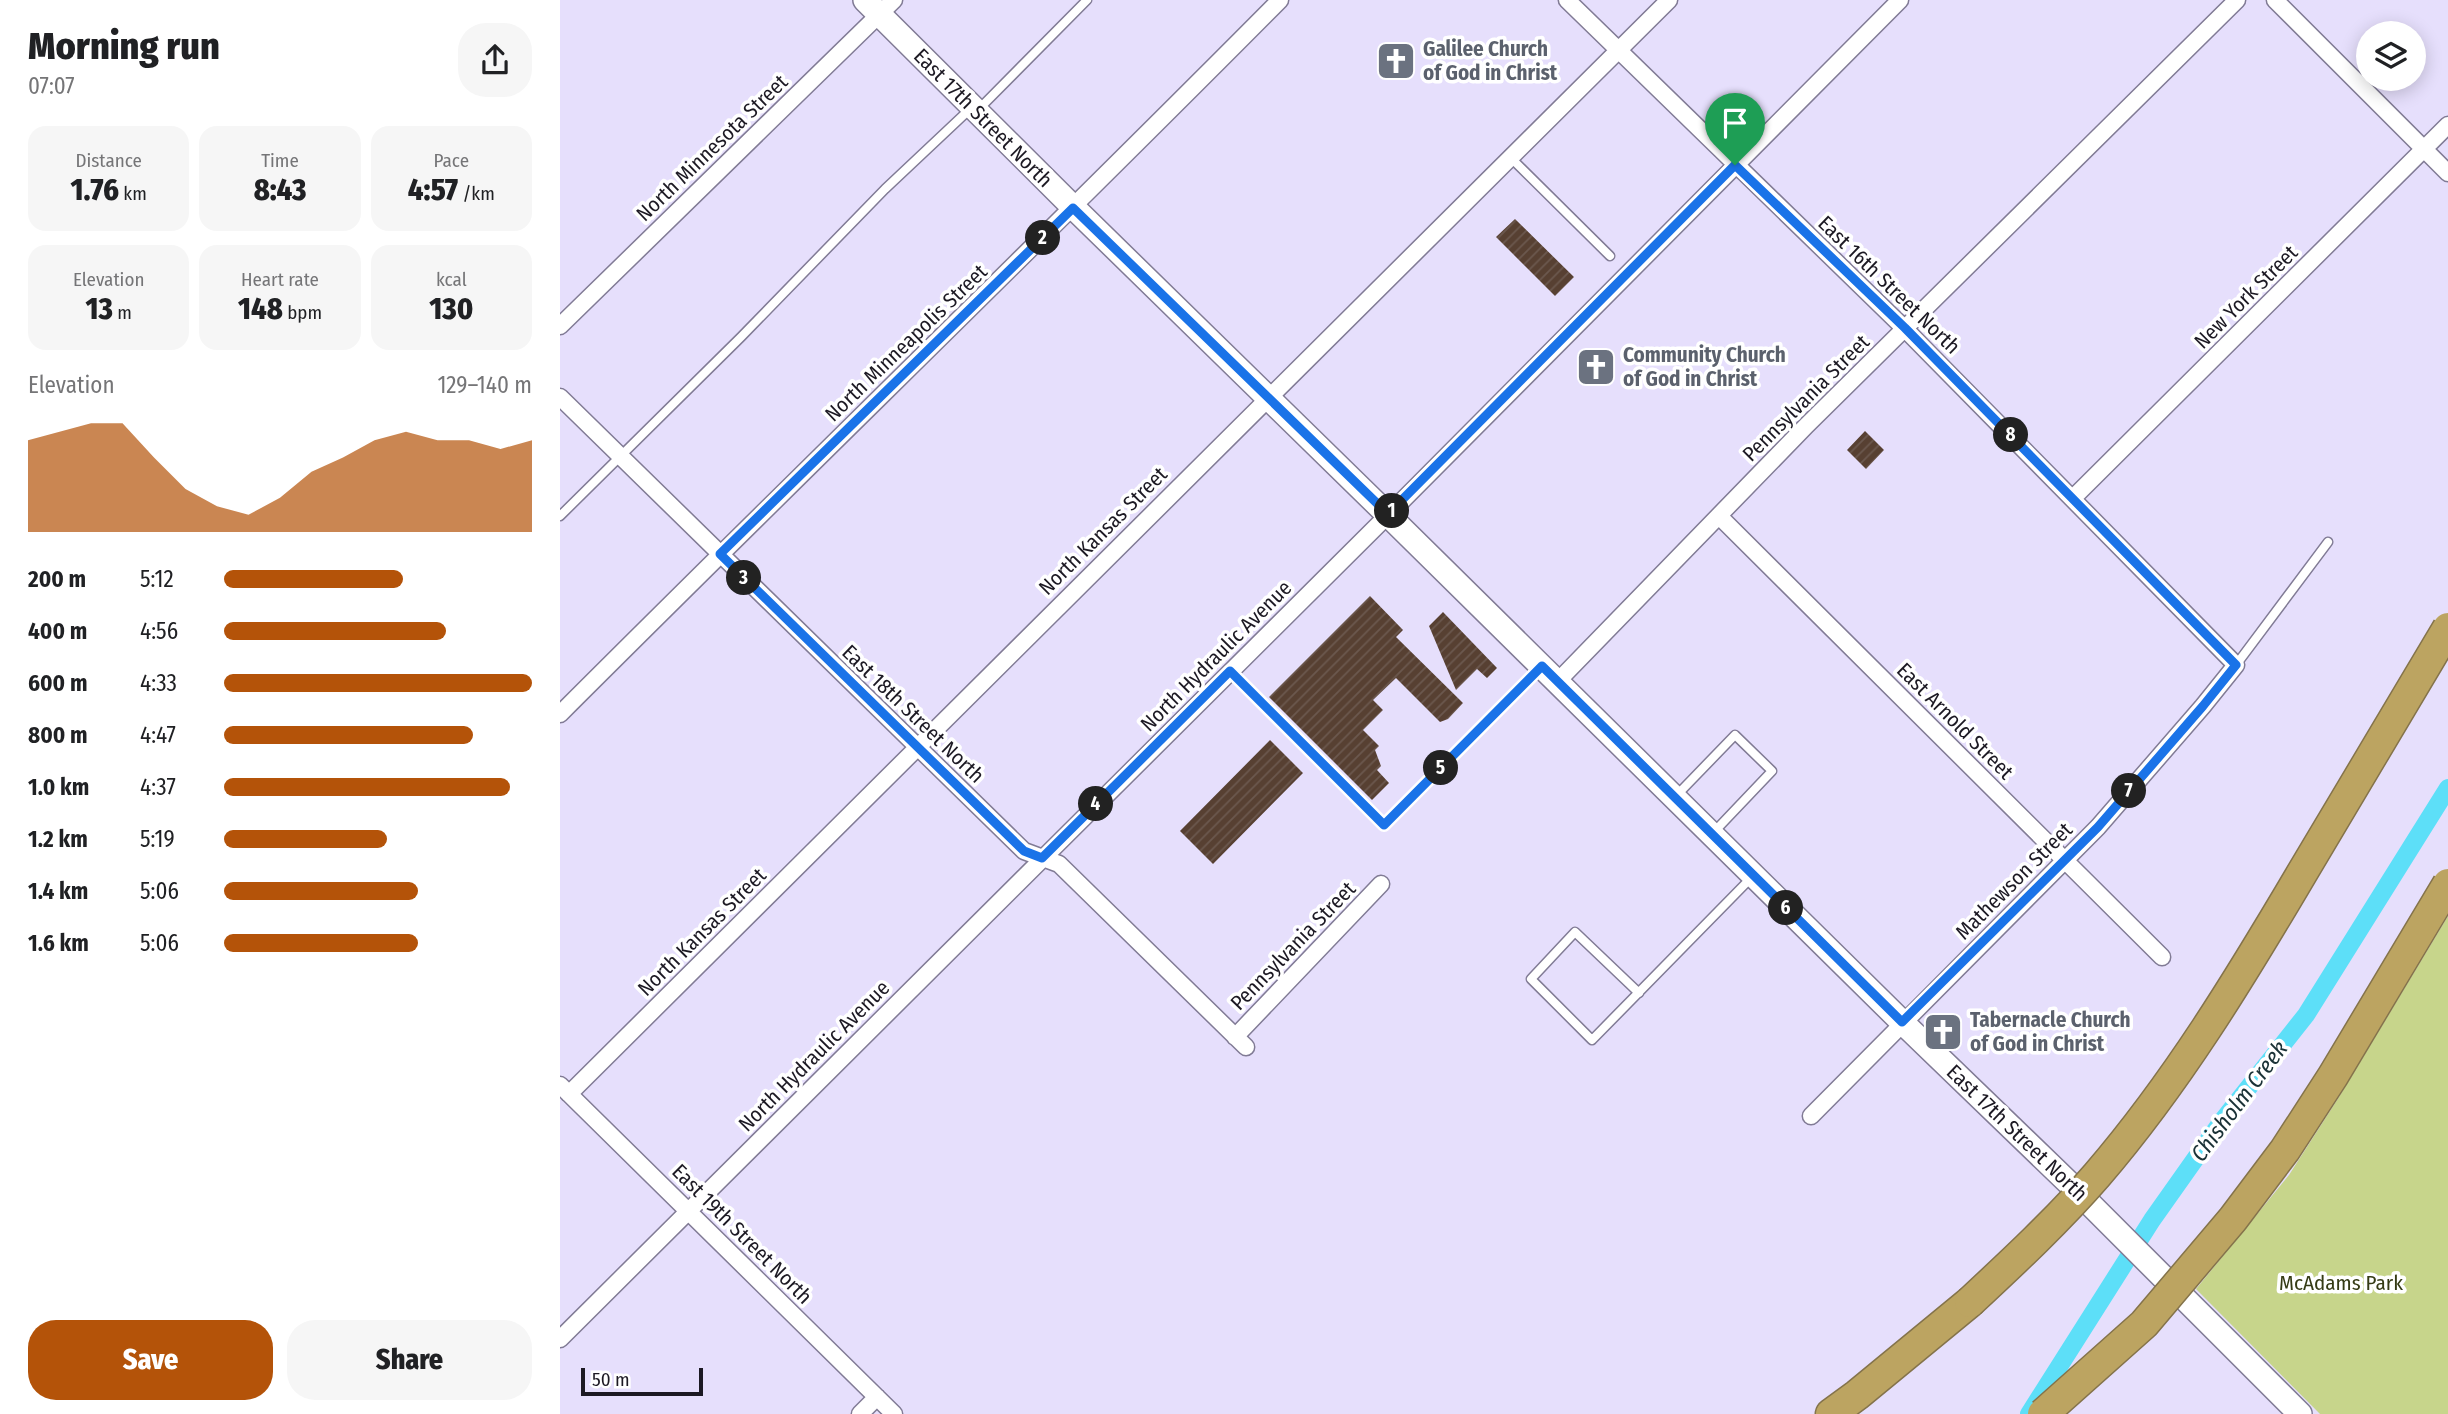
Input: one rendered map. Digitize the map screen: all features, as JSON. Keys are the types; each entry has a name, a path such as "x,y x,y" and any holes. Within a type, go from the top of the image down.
{"highway":[{"path":"1831,1414 1970,1302 2045,1231 2097,1175 2150,1109 2196,1046 2245,970 2448,628"},
{"path":"2043,1414 2144,1324 2233,1219 2285,1150 2333,1076 2448,884"}],"street":[{"name":"North Minneapolis Street","path":"560,714 1280,0"},
{"name":"East 16th Street North","path":"1567,0 1905,328 2236,665"},
{"name":"North Kansas Street","path":"565,1090 916,747 1668,0"},
{"name":"North Hydraulic Avenue","path":"560,1339 1900,0"},
{"name":"Pennsylvania Street","path":"1550,674 1719,516 2237,0"},
{"path":"2275,0 2448,173"},
{"name":"East 17th Street North","path":"879,5 974,109 1073,208 1388,514 2300,1414"},
{"name":"North Minnesota Street","path":"560,326 879,5"},
{"name":"New York Street","path":"2073,498 2448,125"},
{"name":"East 18th Street North","path":"560,397 1024,851 1059,864 1241,1042"},
{"name":"East Arnold Street","path":"1719,516 2162,957"},
{"name":"Mathewson Street","path":"1811,1116 2098,827 2236,665"},
{"name":"Pennsylvania Street","path":"1241,1042 1381,884"},
{"name":"East 19th Street North","path":"565,1090 894,1414"},
{"path":"860,1414 877,1397"}],"lane":[{"path":"560,516 886,190 1087,0"},
{"path":"1510,157 1610,256"},
{"path":"2236,665 2328,542"},
{"path":"1230,671 1384,825 1550,674"},
{"path":"1674,798 1735,735 1772,771 1711,835"},
{"path":"1639,993 1575,932 1531,979 1592,1040 1639,993 1753,875"}],"green space":[{"name":"McAdams Park","path":"2448,916 2448,1414 2320,1414 2196,1289 2289,1175"}],"building":[{"path":"1515,219 1574,277 1555,296 1496,237"},
{"path":"1865,431 1884,450 1866,469 1847,450"},
{"path":"1370,596 1403,630 1396,637 1463,703 1448,719 1440,722 1396,678 1373,700 1383,710 1363,730 1379,746 1375,750 1381,766 1377,770 1389,783 1372,800 1269,697"},
{"path":"1443,612 1497,668 1487,678 1477,669 1456,690 1429,626"},
{"path":"1270,740 1303,773 1213,864 1180,831"}],"waterway":[{"name":"Chisholm Creek","path":"2029,1414 2152,1220 2222,1121 2306,1015 2448,788"}],"place":[{"name":"Galilee Church of God in Christ","path":"1396,61"},
{"name":"Community Church of God in Christ","path":"1596,367"},
{"name":"Tabernacle Church of God in Christ","path":"1943,1032"}],"route":[{"path":"1735,165 1905,328 2236,665 2098,827 1902,1022 1542,666 1384,825 1230,671 1042,858 1024,851 720,554 1073,208 1388,514 1735,165"}]}
